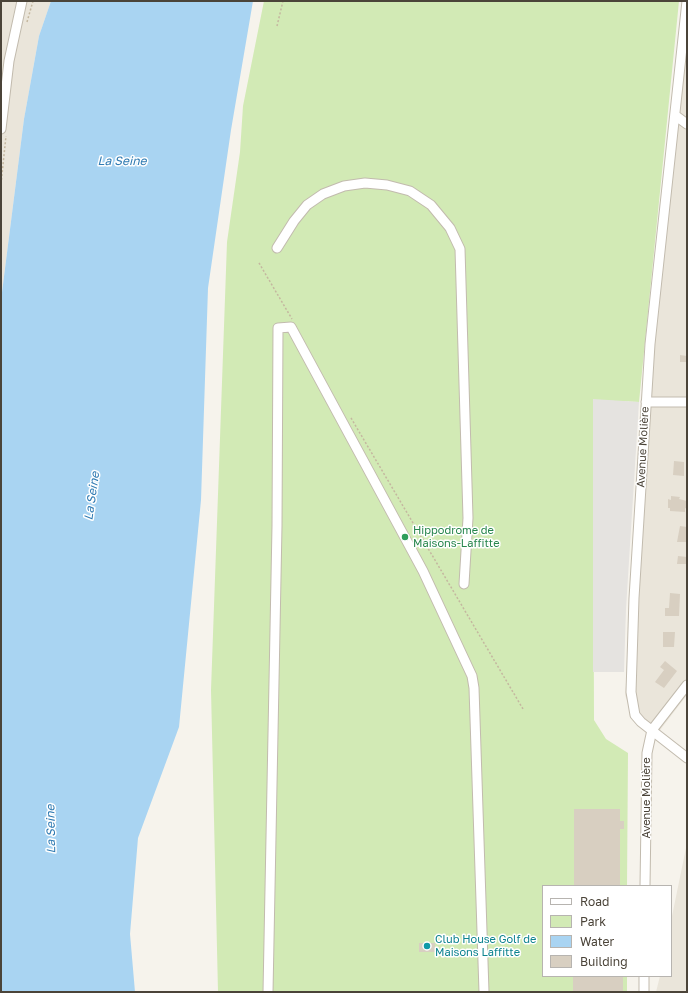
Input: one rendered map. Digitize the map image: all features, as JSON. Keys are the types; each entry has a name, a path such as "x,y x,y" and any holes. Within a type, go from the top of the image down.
{"street":[{"path":"1,129 5,60 22,1"},
{"name":"Avenue Molière","path":"645,885 647,753 652,730 635,715 631,692 634,598 651,336 676,116 687,1"},
{"path":"676,116 687,124"},
{"path":"277,248 294,221 307,205 323,194 344,186 365,183 387,185 410,191 431,205 450,228 460,249 468,518 464,584"},
{"path":"268,992 277,534 278,328 291,327 423,571 472,676 475,696 484,992"},
{"path":"646,402 687,402"},
{"path":"687,685 652,730 687,758"},
{"path":"644,977 644,992"}],"path":[{"path":"277,26 283,1"},
{"path":"259,263 296,325"},
{"path":"348,414 523,709"}],"shaded area":[{"path":"1,1 51,1 39,36 24,119 1,300"},
{"path":"687,35 687,695 654,738 634,720 625,695 651,363"},
{"path":"593,399 639,402 626,609 624,672 593,672"},
{"path":"687,843 687,992 656,992 660,977 672,977 672,916"}],"green space":[{"name":"Hippodrome de Maisons-Laffitte","path":"264,1 679,1 639,402 593,400 594,720 606,739 628,753 627,885 542,885 542,977 627,977 627,992 218,992 211,690 227,242 240,152 243,106"}],"water":[{"name":"La Seine","path":"51,1 253,1 231,130 208,288 201,500 179,727 138,838 130,934 135,992 1,992 1,300 24,119 39,36"}],"building":[{"path":"680,355 687,356 687,362 680,362"},
{"path":"674,461 684,462 684,476 673,475"},
{"path":"671,496 680,497 679,499 687,501 687,509 685,508 685,512 670,511 670,508 668,508 668,499 671,500"},
{"path":"680,526 687,527 687,542 677,542"},
{"path":"678,556 687,557 687,564 677,564"},
{"path":"670,593 680,594 679,616 665,616 665,608 669,608"},
{"path":"663,632 675,632 674,647 663,647"},
{"path":"665,661 677,671 664,688 655,682 664,670 660,667"},
{"path":"574,809 620,809 620,821 624,821 624,829 620,829 620,885 574,885"},
{"name":"Club House Golf de Maisons Laffitte","path":"419,943 435,943 435,952 419,952"},
{"path":"573,977 623,977 623,992 573,992"}],"place":[{"name":"Hippodrome de Maisons-Laffitte","path":"405,537"},
{"name":"Club House Golf de Maisons Laffitte","path":"427,946"}]}
